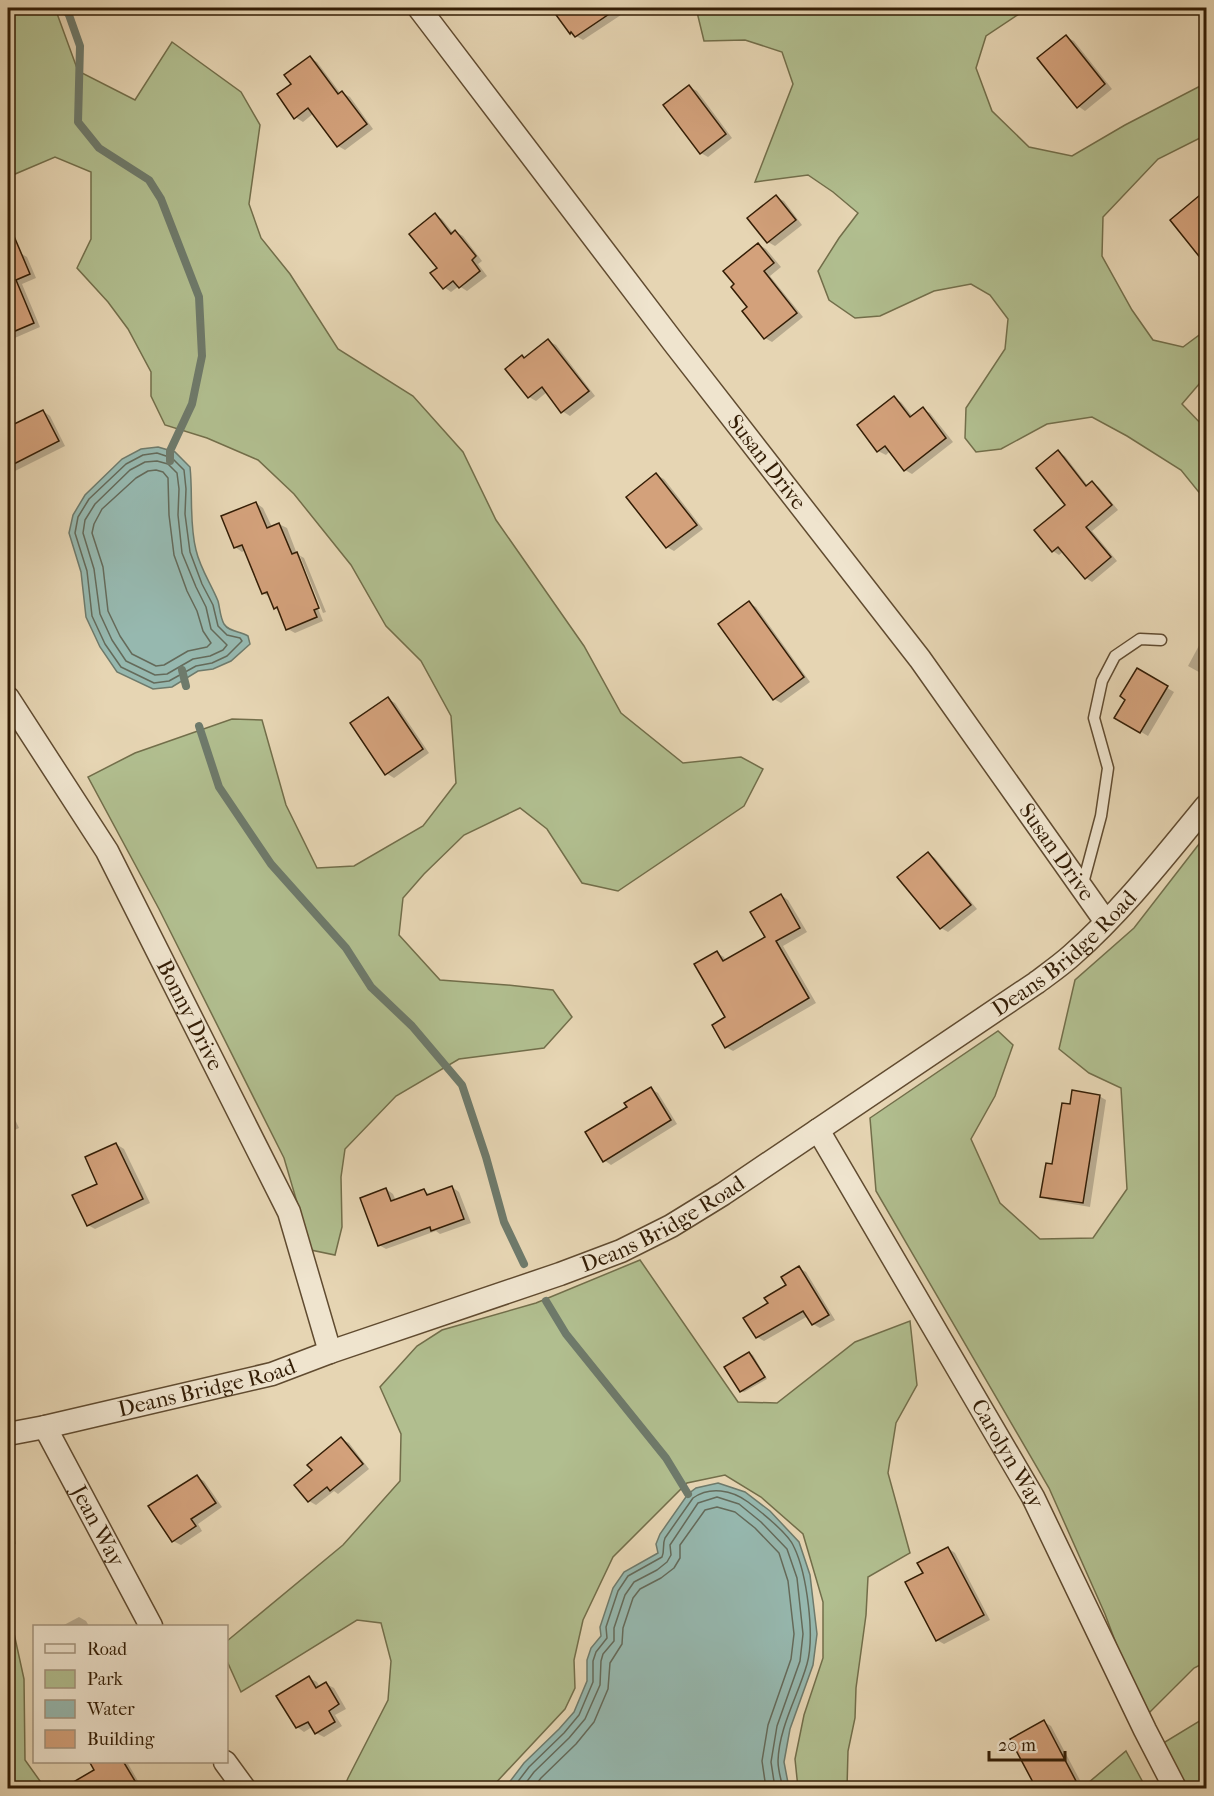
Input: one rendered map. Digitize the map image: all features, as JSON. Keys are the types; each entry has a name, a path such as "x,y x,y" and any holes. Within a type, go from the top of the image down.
{"street":[{"name":"Susan Drive","path":"419,8 674,343 920,659 1106,922"},
{"name":"Bonny Drive","path":"8,698 107,851 289,1212 330,1352"},
{"name":"Deans Bridge Road","path":"8,1434 272,1374 330,1352 561,1274 621,1251 671,1226 723,1194 1036,984 1106,922 1206,806"},
{"name":"Carolyn Way","path":"818,1130 1033,1497 1175,1788"},
{"name":"Jean Way","path":"45,1427 150,1625"},
{"path":"226,1763 244,1788"}],"lane":[{"path":"1082,887 1101,816 1108,768 1094,718 1102,681 1115,656 1140,639 1161,640"}],"green space":[{"path":"8,8 55,8 78,71 135,100 172,42 241,92 260,125 249,204 261,238 290,274 338,349 413,396 463,452 496,520 584,646 621,713 683,763 741,757 763,769 744,806 618,891 582,883 547,829 520,808 464,835 424,874 403,898 399,935 440,980 553,990 572,1017 544,1048 459,1059 396,1096 345,1149 341,1177 342,1227 335,1255 311,1250 284,1158 159,909 88,777 135,753 232,719 262,720 286,805 317,868 354,866 423,826 456,783 451,716 421,661 386,626 351,565 294,494 258,460 207,438 165,425 151,396 151,372 128,329 108,302 77,268 91,239 91,172 55,157 8,177"},
{"path":"696,8 1028,8 986,36 976,68 992,111 1029,147 1072,156 1125,125 1206,83 1206,135 1158,159 1103,217 1102,256 1132,310 1153,340 1183,347 1206,330 1206,376 1182,404 1206,429 1206,501 1181,470 1092,417 1047,424 1001,449 976,452 965,438 966,408 1005,349 1008,319 990,295 971,284 934,291 880,316 855,318 829,300 818,271 858,213 808,175 755,182 793,84 782,52 745,40 704,41"},
{"path":"1206,835 1206,1662 1194,1668 1144,1718 1105,1614 1049,1488 876,1191 870,1118 998,1031 1013,1045 995,1096 971,1139 1000,1203 1040,1239 1093,1238 1127,1189 1121,1088 1089,1073 1059,1049 1075,980 1134,928"},
{"path":"640,1260 738,1402 777,1403 855,1342 910,1321 917,1385 896,1423 888,1473 910,1553 868,1577 855,1718 848,1751 847,1788 798,1788 795,1759 804,1715 823,1658 823,1602 803,1534 761,1497 725,1475 687,1483 613,1557 583,1620 574,1660 575,1688 565,1709 491,1788 344,1788 388,1700 391,1661 381,1623 357,1620 241,1692 228,1663 228,1640 343,1545 400,1481 401,1434 380,1387 417,1346 442,1330 536,1303"},
{"path":"8,1623 12,1624 24,1679 25,1760 45,1788 8,1788"},
{"path":"1206,1717 1206,1788 1186,1788 1160,1745"},
{"path":"1126,1751 1146,1788 1082,1788"}],"water":[{"path":"158,447 175,452 190,467 193,529 198,557 218,601 224,624 229,629 248,636 250,644 231,661 213,669 198,671 172,687 153,689 117,672 100,647 86,617 81,572 69,533 73,515 85,495 122,459 141,449"},
{"path":"718,1483 745,1492 770,1511 799,1542 810,1575 817,1634 813,1665 790,1729 784,1762 789,1788 505,1788 524,1763 574,1712 587,1681 587,1660 591,1648 601,1636 600,1627 613,1588 624,1572 658,1553 656,1544 660,1534 688,1494 696,1488"}],"building":[{"path":"551,8 618,8 575,37 571,32 570,34"},
{"path":"1066,35 1105,84 1077,108 1037,58"},
{"path":"310,56 338,94 342,91 367,124 337,147 308,108 294,119 277,94 291,84 284,75"},
{"path":"689,85 726,134 700,154 663,105"},
{"path":"1206,190 1206,265 1170,220"},
{"path":"776,195 796,220 767,243 747,218"},
{"path":"435,213 451,234 455,230 476,256 472,260 480,271 459,288 453,281 443,289 430,273 437,268 409,234"},
{"path":"8,222 30,274 16,280 34,323 8,334"},
{"path":"758,243 774,263 764,271 797,313 764,339 742,311 747,307 731,287 734,284 723,271"},
{"path":"548,339 589,391 561,413 542,387 528,398 505,369 522,355 524,358"},
{"path":"894,396 910,417 923,407 946,438 904,471 885,446 877,452 857,425"},
{"path":"43,410 59,441 8,467 8,427"},
{"path":"1058,450 1086,486 1092,481 1112,505 1086,527 1111,557 1085,579 1058,547 1052,552 1034,530 1065,505 1036,468"},
{"path":"656,473 697,525 666,548 626,497"},
{"path":"256,502 267,528 279,523 292,554 297,552 319,608 314,610 317,617 286,630 277,607 274,609 267,592 262,594 242,545 234,548 221,516"},
{"path":"749,601 804,677 773,700 718,624"},
{"path":"1137,668 1168,686 1140,733 1114,718 1125,700 1120,696"},
{"path":"388,697 423,749 385,775 350,723"},
{"path":"928,852 971,905 940,929 897,877"},
{"path":"781,894 800,928 776,941 809,998 725,1048 712,1025 725,1017 694,964 717,951 723,961 765,937 750,912"},
{"path":"651,1087 671,1120 603,1162 585,1132 627,1107 624,1103"},
{"path":"1072,1090 1100,1095 1083,1203 1040,1197 1046,1163 1052,1164 1062,1103 1070,1104"},
{"path":"116,1143 143,1199 87,1226 72,1195 97,1184 85,1157"},
{"path":"452,1186 464,1219 431,1231 430,1227 378,1246 360,1198 386,1188 391,1201 424,1189 427,1195"},
{"path":"799,1266 829,1315 812,1325 803,1311 756,1338 743,1318 768,1303 764,1298 786,1285 781,1277"},
{"path":"749,1352 765,1377 740,1392 724,1367"},
{"path":"341,1437 363,1464 330,1491 327,1487 308,1502 294,1485 312,1470 307,1465"},
{"path":"197,1475 216,1503 191,1519 196,1526 172,1542 148,1506"},
{"path":"948,1547 984,1615 936,1641 905,1582 923,1573 917,1563"},
{"path":"309,1676 316,1688 326,1682 339,1704 329,1711 335,1722 315,1734 308,1722 296,1728 276,1696"},
{"path":"1044,1720 1076,1781 1063,1788 1036,1788 1010,1739"},
{"path":"90,1763 124,1763 135,1781 123,1788 63,1788 94,1770"}],"waterway":[{"path":"64,8 69,15 80,46 78,122 99,148 149,180 161,199 199,297 202,356 192,404 170,451 170,461"},
{"path":"182,670 186,686"},
{"path":"199,726 219,787 271,864 346,948 371,987 412,1026 462,1085 486,1157 504,1222 524,1264"},
{"path":"546,1301 566,1334 666,1458 688,1494"}]}
